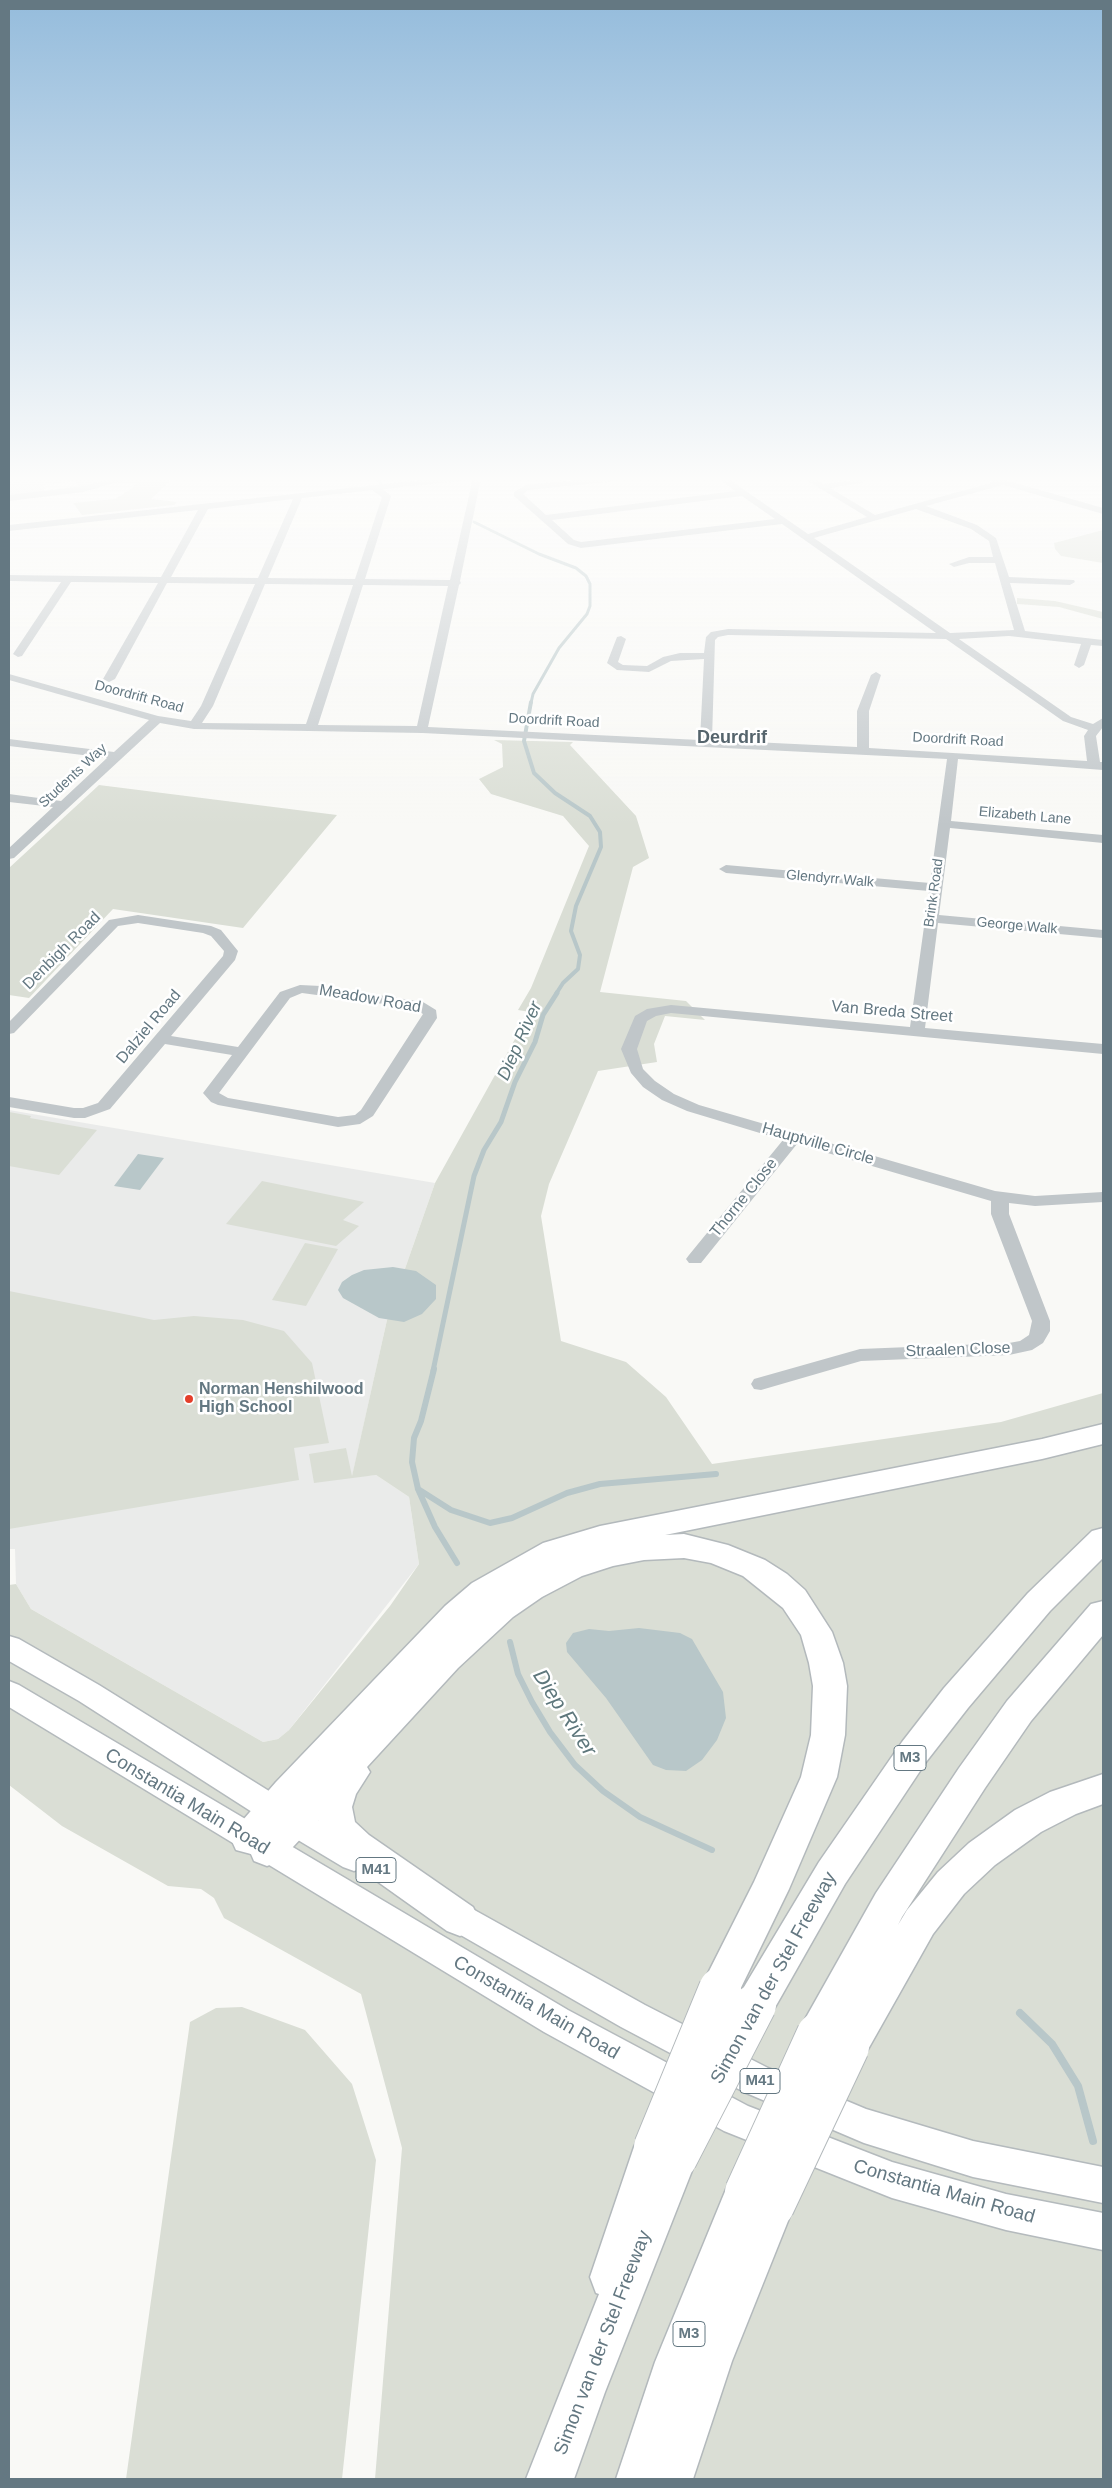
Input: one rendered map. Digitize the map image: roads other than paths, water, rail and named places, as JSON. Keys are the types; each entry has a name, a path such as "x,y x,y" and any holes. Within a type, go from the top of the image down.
{"highway":[{"path":"258,1844 457,1615 483,1592 554,1551 610,1535 1042,1449 1103,1434"},
{"name":"Simon van der Stel Freeway","path":"550,2479 666,2152 832,1873 914,1752 956,1698 1039,1602 1103,1539"},
{"path":"284,1816 395,1713 446,1659 502,1608 531,1588 572,1568 602,1557 644,1548 684,1546 717,1553 754,1568 776,1583 794,1599 816,1632 826,1663 830,1686 828,1735 819,1777 800,1824 720,1989 666,2152"},
{"path":"668,2479 709,2361 759,2199 833,2040 889,1905 972,1778 1019,1711 1103,1613"},
{"path":"395,1713 387,1728 340,1788 334,1807 336,1822 342,1833 356,1846 460,1919"},
{"path":"833,2040 951,1883 982,1854 1028,1821 1063,1803 1103,1789"},
{"name":"M3","path":"640,2479 678,2362 759,2199"}],"main road":[{"name":"M41","path":"9,1647 89,1693 284,1816 460,1919 633,2016 747,2075 864,2126 973,2159 1103,2185"},
{"name":"Constantia Main Road","path":"9,1693 556,2021 737,2119 892,2180 1006,2212 1103,2232"}],"street":[{"path":"18,654 57,594"},
{"path":"109,679 157,594"},
{"path":"194,726 207,706 255,594"},
{"path":"311,728 354,594"},
{"path":"422,730 453,594"},
{"path":"889,594 1067,720 1099,724 1089,740 1098,765"},
{"path":"1009,594 1020,634"},
{"path":"706,743 710,640 715,634 728,632 949,636 1020,634 1103,643"},
{"path":"621,639 612,663 621,668 649,669 668,659 680,656 710,656"},
{"path":"1079,665 1087,641"},
{"path":"863,751 863,710 876,675"},
{"name":"Doordrift Road","path":"9,677 157,720 194,726 422,730 538,735 953,755 1098,765"},
{"name":"Students Way","path":"9,856 157,720"},
{"path":"9,742 117,756"},
{"name":"Brink Road","path":"917,1032 930,918 953,755"},
{"path":"9,798 63,805"},
{"name":"Elizabeth Lane","path":"943,824 1103,839"},
{"name":"Glendyrr Walk","path":"726,870 935,888"},
{"name":"George Walk","path":"930,918 1103,934"},
{"name":"Dalziel Road","path":"9,1102 74,1113 86,1113 104,1106 230,957 231,951 216,933 206,929 138,919 121,920"},
{"name":"Denbigh Road","path":"9,1030 108,926 121,920"},
{"name":"Meadow Road","path":"300,989 321,990 414,1004 423,1006 430,1013 430,1018 367,1113 360,1119 350,1122 338,1122 217,1099 211,1092 241,1052 285,996 300,989"},
{"name":"Van Breda Street","path":"677,1009 1103,1049"},
{"name":"Hauptville Circle","path":"677,1009 652,1012 643,1016 638,1023 629,1049 632,1063 641,1077 658,1091 680,1103 1000,1197 1043,1202 1103,1197"},
{"path":"162,1039 241,1052"},
{"name":"Thorne Close","path":"695,1259 794,1137"},
{"name":"Straalen Close","path":"761,1384 860,1355 1009,1348 1025,1346 1036,1339 1041,1330 1040,1321 1000,1214 1000,1197"}],"waterway":[{"name":"Diep River","path":"531,703 533,694 559,648 587,614 590,606 590,594"},
{"name":"Diep River","path":"531,702 524,741 534,773 555,793 590,816 600,832 601,847 576,906 571,931 580,955 578,969 563,983 556,994"},
{"name":"Diep River","path":"433,1371 474,1176 484,1150 501,1122 515,1082 535,1042 543,1015 557,993"},
{"name":"Diep River","path":"418,1489 412,1462 414,1438 421,1421 434,1369"},
{"path":"418,1489 451,1510 490,1523 512,1518 567,1493 600,1484 716,1474"},
{"name":"Diep River","path":"418,1489 435,1527 457,1563"},
{"name":"Diep River","path":"510,1642 518,1674 532,1702 550,1732 575,1765 603,1791 640,1817 712,1850"},
{"name":"Diep River","path":"1020,2013 1052,2044 1078,2086 1093,2141"}],"place":[{"name":"Norman Henshilwood High School","path":"189,1399"}],"district":[{"name":"Deurdrif","path":"732,738"}]}
